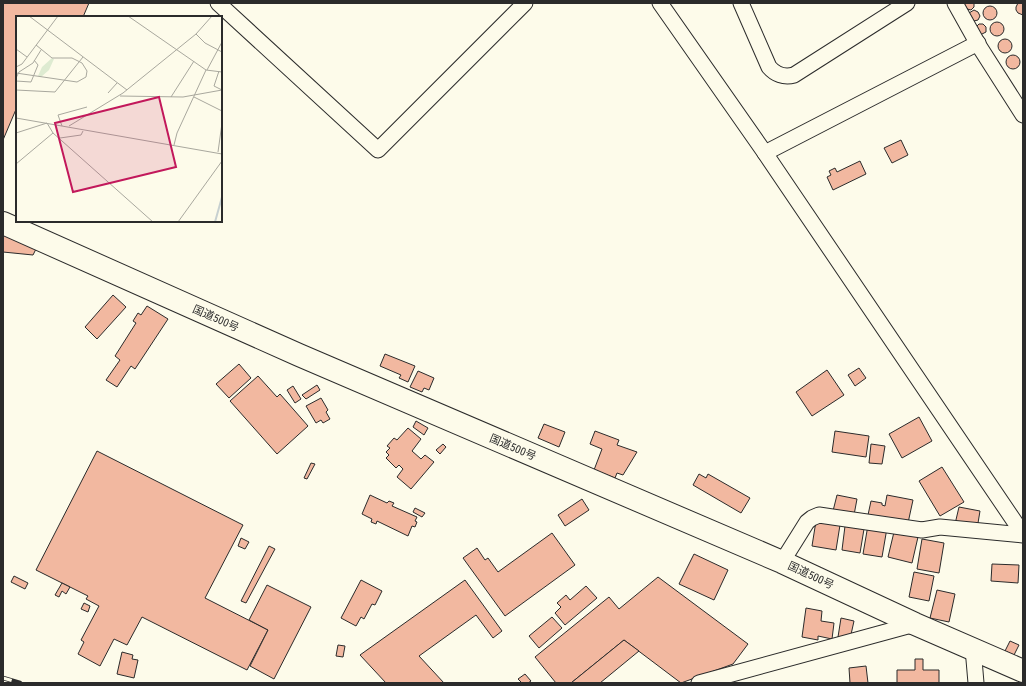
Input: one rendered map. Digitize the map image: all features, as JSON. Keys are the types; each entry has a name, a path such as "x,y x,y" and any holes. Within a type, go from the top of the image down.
{"highway":[{"name":"国道500号","path":"3,223 299,355 782,562 915,624 1023,671"}],"street":[{"path":"218,3 378,150 525,3"},
{"path":"660,3 765,153 1023,534"},
{"path":"740,3 769,67 778,74 790,76 794,75 907,3"},
{"path":"956,3 978,43 1023,115"},
{"path":"765,153 978,43"},
{"path":"782,562 807,522 819,515 922,530 940,527 1023,534"},
{"path":"699,683 915,624"},
{"path":"973,648 976,683"}],"building":[{"path":"3,3 89,3 83,16 16,16 16,109 3,140"},
{"path":"964,3 974,3 974,7 971,10 967,9"},
{"path":"1018,3 1023,3 1023,15 1018,13 1016,10"},
{"path":"987,6 993,6 997,10 997,16 993,20 987,20 983,16 983,10"},
{"path":"974,10 978,12 980,16 978,20 974,21 969,13"},
{"path":"994,22 1000,22 1004,26 1004,32 1000,36 994,36 990,32 990,26"},
{"path":"979,24 983,24 986,27 986,32 980,35 976,27"},
{"path":"1002,39 1008,39 1012,43 1012,49 1008,53 1002,53 998,49 998,43"},
{"path":"1010,55 1016,55 1020,59 1020,65 1016,69 1010,69 1006,65 1006,59"},
{"path":"901,140 908,155 892,163 884,148"},
{"path":"860,161 866,174 833,190 827,177 831,175 829,171 835,168 837,172"},
{"path":"3,233 37,247 33,255 3,252"},
{"path":"113,295 126,307 97,339 85,327"},
{"path":"147,306 168,319 135,369 131,366 117,387 106,380 120,360 115,356 136,323 133,321 138,313 141,315"},
{"path":"385,354 415,366 408,382 399,378 401,375 380,366"},
{"path":"239,364 251,378 229,398 216,384"},
{"path":"859,368 866,378 855,386 848,375"},
{"path":"827,370 844,395 812,416 796,392"},
{"path":"418,371 434,378 429,390 424,388 422,392 410,387"},
{"path":"258,376 277,397 280,394 308,426 277,454 230,401"},
{"path":"317,385 320,390 306,399 302,395"},
{"path":"293,386 301,399 295,403 287,390"},
{"path":"321,398 328,410 326,412 330,419 323,423 321,420 316,423 306,406"},
{"path":"919,417 932,441 902,458 889,434"},
{"path":"416,421 428,428 424,435 413,427"},
{"path":"544,424 565,432 559,447 538,438"},
{"path":"408,428 421,439 412,451 421,459 425,455 434,462 411,489 397,477 403,469 399,465 396,468 386,458 389,455 386,452 390,448 387,446 394,438 397,440"},
{"path":"595,431 619,440 617,445 637,452 623,475 617,473 615,478 594,470 602,449 590,444"},
{"path":"835,431 869,436 866,457 832,452"},
{"path":"443,444 446,447 440,454 436,450"},
{"path":"871,444 885,446 882,464 869,463"},
{"path":"97,451 243,525 205,598 268,630 247,670 142,617 127,645 114,639 100,666 78,654 84,642 81,640 99,606 86,599 88,596 36,570"},
{"path":"311,463 315,464 307,479 304,478"},
{"path":"942,467 964,502 940,516 919,481"},
{"path":"699,474 706,478 708,474 750,498 741,513 693,485"},
{"path":"370,495 387,503 389,501 394,503 392,506 417,517 415,527 412,526 408,536 377,521 376,524 371,522 372,519 362,514"},
{"path":"837,495 857,499 854,515 833,511"},
{"path":"887,495 913,500 908,523 868,515 871,501 882,503 882,505 885,506"},
{"path":"582,499 589,510 565,526 558,515"},
{"path":"959,507 980,511 977,529 955,524"},
{"path":"415,508 425,513 422,517 413,512"},
{"path":"816,521 840,525 836,550 812,546"},
{"path":"868,525 887,528 882,557 863,554"},
{"path":"845,526 864,529 860,553 842,550"},
{"path":"894,532 918,537 912,563 888,557"},
{"path":"552,533 575,565 505,616 463,558 477,548 485,560 488,558 498,572"},
{"path":"241,538 249,542 245,549 238,546"},
{"path":"922,539 944,543 939,573 917,569"},
{"path":"269,546 275,549 246,603 241,601"},
{"path":"694,554 728,570 714,600 679,584"},
{"path":"992,564 1019,565 1018,583 991,581"},
{"path":"914,572 934,576 929,601 909,597"},
{"path":"14,576 28,583 25,589 11,582"},
{"path":"658,577 748,644 733,664 681,683 624,640 571,683 556,683 535,657 609,597 619,609"},
{"path":"361,580 382,591 375,605 372,604 364,619 361,617 356,626 341,618"},
{"path":"465,580 502,631 493,638 476,615 419,656 444,683 386,683 360,655"},
{"path":"62,583 70,587 66,594 62,591 59,597 55,595"},
{"path":"267,585 311,607 274,679 250,666 268,630 249,620"},
{"path":"586,586 597,598 565,625 555,613 561,607 557,603 566,595 570,600"},
{"path":"937,590 955,594 949,622 930,618"},
{"path":"84,603 90,606 88,612 81,609"},
{"path":"806,608 822,611 821,621 834,623 832,639 818,636 818,640 802,637"},
{"path":"552,617 562,628 539,648 529,636"},
{"path":"841,618 854,621 850,639 838,637"},
{"path":"624,640 639,651 600,683 571,683"},
{"path":"1010,641 1019,645 1014,655 1005,651"},
{"path":"338,645 345,646 343,657 336,656"},
{"path":"122,652 133,655 132,659 138,660 134,678 117,674"},
{"path":"915,659 923,659 923,670 939,670 939,683 897,683 897,670 915,670"},
{"path":"866,666 868,683 850,683 849,668"},
{"path":"525,674 531,681 528,683 522,683 518,679"}],"railway":[{"path":"3,678 20,683"}]}
